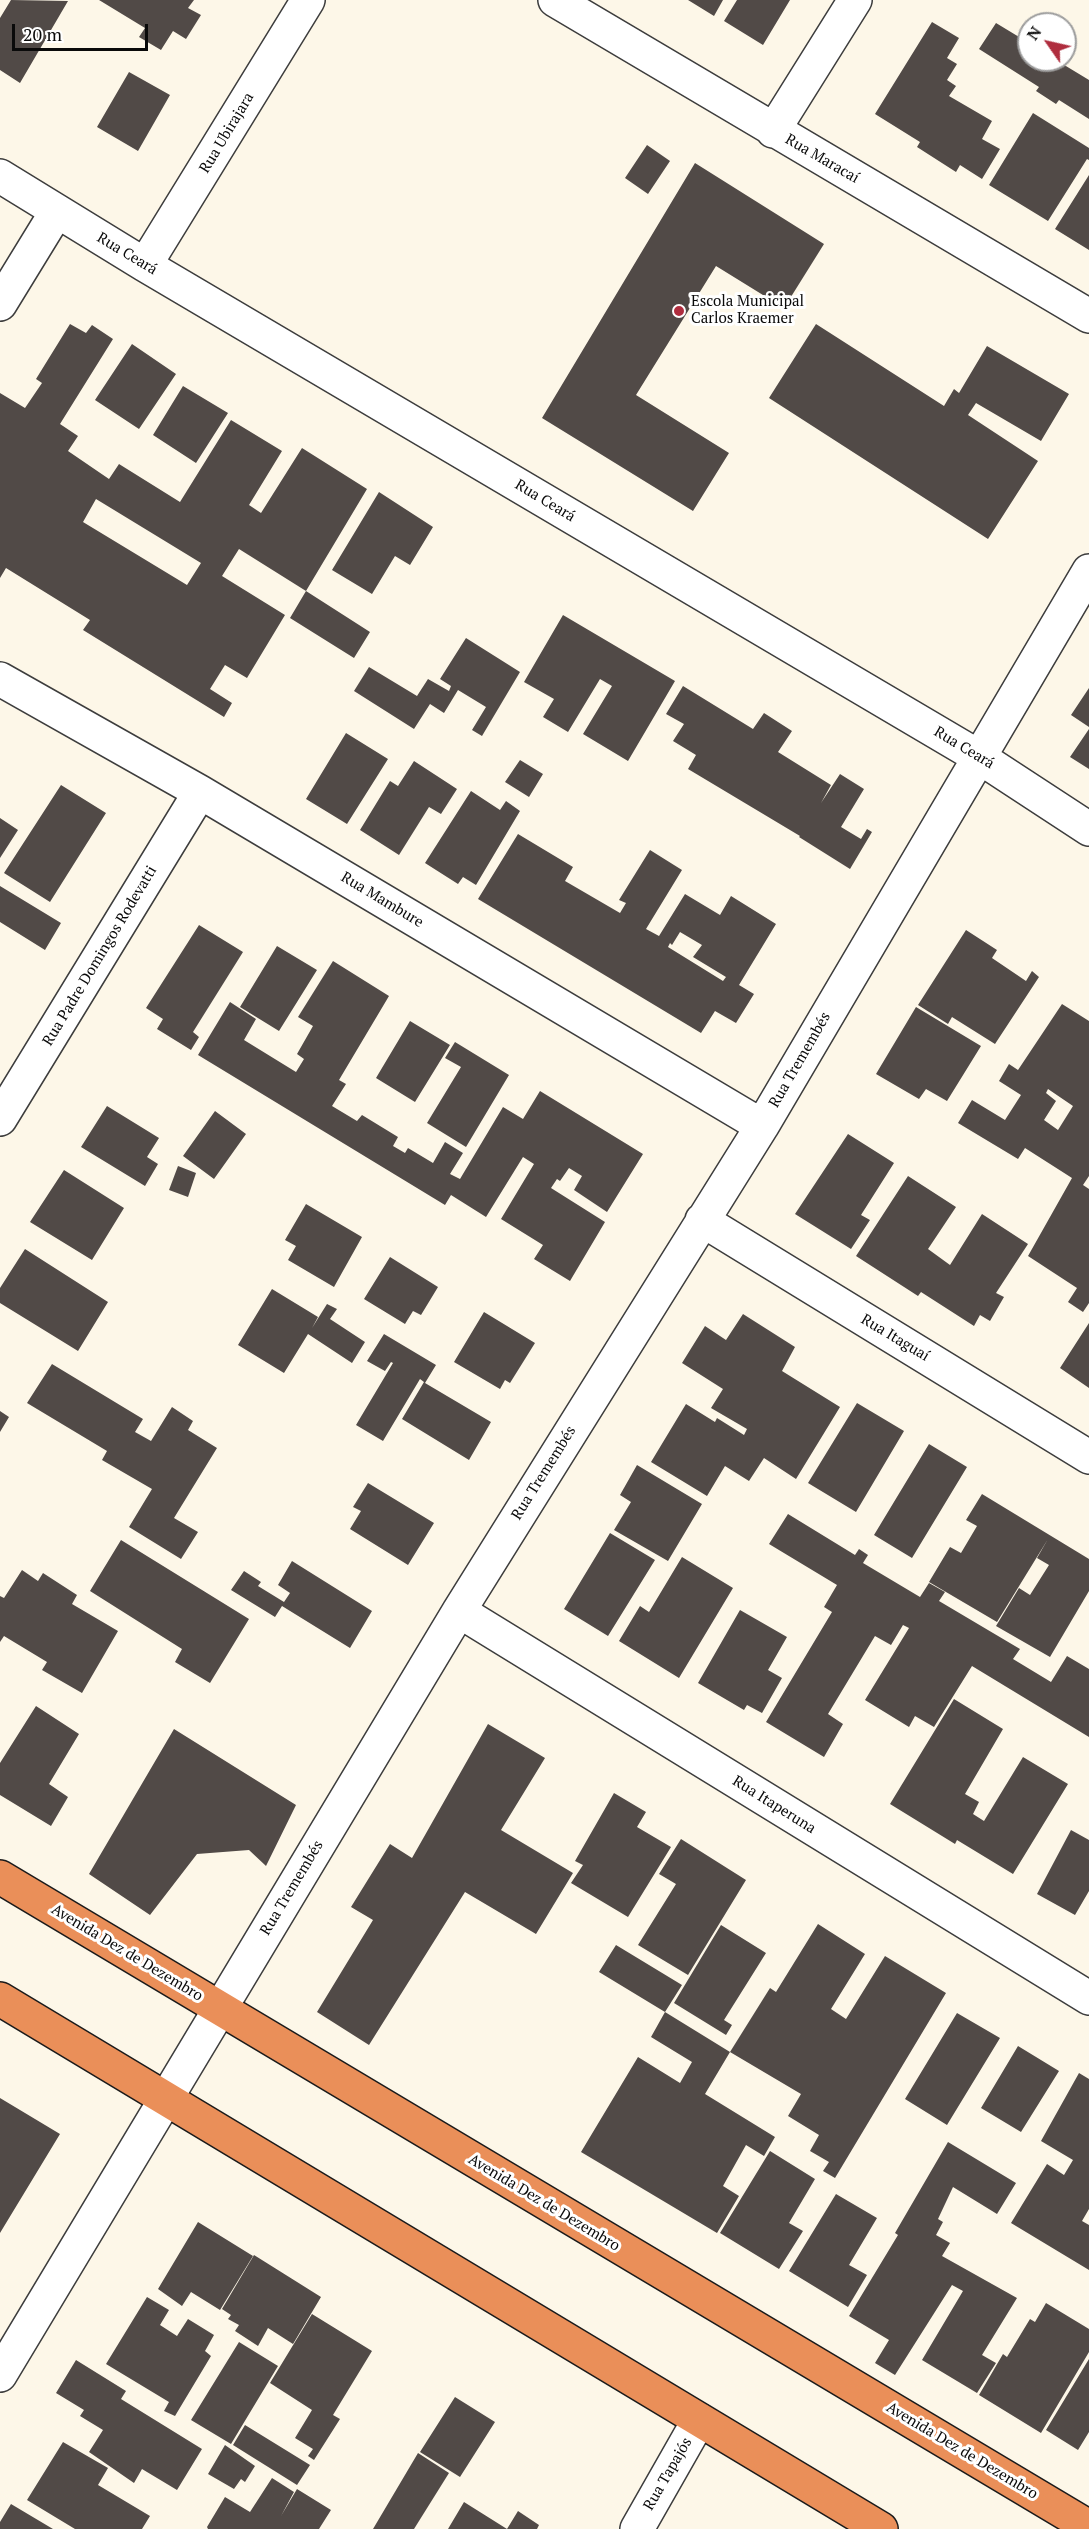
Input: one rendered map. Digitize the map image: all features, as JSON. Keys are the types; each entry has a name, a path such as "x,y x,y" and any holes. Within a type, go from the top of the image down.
{"highway":[{"name":"Avenida Dez de Dezembro","path":"0,1877 1089,2527"},
{"path":"0,1999 881,2529"}],"street":[{"name":"Rua Ubirajara","path":"145,266 308,0"},
{"name":"Rua Maracaí","path":"555,0 1089,316"},
{"path":"773,130 855,0"},
{"name":"Rua Ceará","path":"0,176 145,266 979,757 1089,829"},
{"path":"0,304 57,211"},
{"name":"Rua Tremembés","path":"0,2375 459,1611 762,1126 1089,571"},
{"name":"Rua Mambure","path":"0,679 200,792 762,1126"},
{"name":"Rua Padre Domingos Rodevatti","path":"0,1119 200,792"},
{"name":"Rua Itaguaí","path":"702,1220 1089,1456"},
{"name":"Rua Itaperuna","path":"459,1611 1089,1998"},
{"name":"Rua Tapajós","path":"637,2529 699,2420"}],"building":[{"path":"11,0 68,1 20,83 0,70 0,18"},
{"path":"99,0 194,0 188,8 201,15 186,39 173,31 161,50 139,37 145,28"},
{"path":"688,0 723,0 714,16"},
{"path":"737,0 790,0 763,45 724,21"},
{"path":"932,22 959,38 947,58 957,64 947,80 956,86 949,96 992,121 982,139 1000,149 982,179 960,165 956,172 917,147 920,142 875,114"},
{"path":"996,23 1017,36 1017,72 1076,72 1089,80 1089,119 1059,100 1056,104 1036,91 1039,87 979,49"},
{"path":"129,72 170,95 138,151 97,127"},
{"path":"1033,113 1089,148 1089,160 1087,159 1048,221 989,185"},
{"path":"647,145 670,161 648,194 625,178"},
{"path":"695,163 824,244 784,308 716,266 636,395 729,453 693,511 542,418"},
{"path":"1089,175 1089,250 1055,229"},
{"path":"70,324 86,333 92,325 113,339 60,424 78,436 68,451 109,479 119,464 180,502 231,420 282,451 249,505 261,513 302,448 367,489 306,591 239,549 222,576 285,615 247,678 225,665 210,689 232,703 224,717 83,630 90,620 6,568 0,578 0,393 25,408 42,383 36,379","holes":["96,499 201,563 187,585 83,522"]},
{"path":"816,324 944,406 954,389 959,393 987,346 1069,394 1041,441 976,403 968,415 1038,461 988,539 769,398"},
{"path":"132,344 176,374 139,429 95,400"},
{"path":"183,386 228,413 196,463 153,435"},
{"path":"379,492 433,527 410,565 395,556 372,594 332,570"},
{"path":"306,591 370,632 354,658 290,618"},
{"path":"563,615 675,681 628,761 583,734 612,686 600,679 568,732 543,717 554,699 524,682"},
{"path":"466,638 520,672 482,736 472,730 486,707 458,690 444,713 430,704 414,729 354,691 369,667 417,696 428,679 449,691 451,686 440,679"},
{"path":"683,686 753,729 764,713 792,731 778,752 831,785 821,803 840,774 864,789 841,827 861,839 867,829 872,832 850,869 800,836 688,769 696,755 673,741 684,724 666,714"},
{"path":"1089,688 1089,727 1071,715"},
{"path":"1089,729 1089,769 1070,757"},
{"path":"346,733 388,759 347,824 306,799"},
{"path":"520,760 543,774 529,797 505,782"},
{"path":"414,761 457,789 441,814 429,807 399,855 360,830 390,781 398,786"},
{"path":"61,785 106,813 50,902 4,873"},
{"path":"471,791 500,810 506,801 520,811 476,885 463,877 458,884 425,863"},
{"path":"0,818 18,830 0,858"},
{"path":"518,834 573,867 565,881 620,913 626,903 619,900 650,850 682,870 646,929 659,936 685,894 720,915 731,896 776,924 739,985 754,994 736,1023 715,1011 701,1033 478,899","holes":["680,932 702,945 693,957 726,977 723,981 668,947 670,943 672,945"]},
{"path":"0,886 61,923 45,950 0,922"},
{"path":"199,925 243,952 193,1032 199,1037 191,1050 157,1029 163,1019 146,1008"},
{"path":"966,930 997,950 992,958 1026,981 1032,971 1039,977 995,1044 952,1017 948,1024 918,1005"},
{"path":"277,946 317,970 279,1031 240,1007"},
{"path":"333,961 389,996 339,1080 346,1084 332,1106 357,1121 362,1115 398,1137 393,1146 405,1153 408,1148 433,1163 445,1142 463,1153 450,1174 460,1179 503,1107 523,1119 540,1091 643,1154 607,1212 574,1190 582,1176 569,1168 560,1181 557,1179 551,1188 605,1222 570,1281 534,1259 543,1245 501,1219 534,1164 523,1157 486,1217 451,1195 445,1205 198,1055 230,1002 256,1019 244,1040 296,1072 304,1059 297,1054 313,1026 298,1017"},
{"path":"1062,1004 1089,1021 1089,1176 1083,1185 1089,1189 1089,1303 1083,1312 1068,1302 1077,1288 1028,1256 1072,1178 1025,1148 1018,1159 958,1123 972,1100 1005,1120 1021,1095 999,1081 1009,1064 1018,1070","holes":["1048,1089 1073,1106 1058,1130 1044,1120 1056,1101 1046,1093"]},
{"path":"916,1007 981,1046 947,1101 926,1089 919,1099 876,1074"},
{"path":"410,1021 450,1045 415,1102 376,1078"},
{"path":"455,1042 509,1075 466,1147 427,1123 461,1067 445,1058"},
{"path":"107,1106 159,1138 147,1157 158,1164 145,1186 81,1147"},
{"path":"215,1111 246,1134 214,1179 183,1156"},
{"path":"848,1134 894,1163 861,1215 870,1220 851,1249 795,1214"},
{"path":"178,1166 196,1173 188,1197 169,1190"},
{"path":"64,1170 124,1208 92,1260 30,1222"},
{"path":"908,1176 956,1207 928,1249 950,1265 982,1214 1028,1244 996,1293 1004,1297 990,1321 980,1315 974,1326 921,1292 918,1296 856,1256"},
{"path":"306,1204 362,1237 334,1287 288,1260 296,1246 285,1240"},
{"path":"25,1249 108,1302 78,1351 0,1303 0,1288"},
{"path":"390,1257 438,1287 421,1315 413,1311 405,1324 364,1299"},
{"path":"272,1289 318,1317 312,1328 327,1304 337,1309 330,1319 365,1342 352,1363 308,1334 284,1373 238,1345"},
{"path":"484,1312 535,1343 510,1383 505,1380 500,1389 454,1362"},
{"path":"743,1314 795,1347 782,1371 840,1407 796,1479 764,1458 749,1481 725,1466 707,1496 651,1462 686,1404 715,1422 717,1418 744,1435 747,1429 711,1408 723,1389 682,1363 705,1326 726,1340"},
{"path":"1089,1323 1089,1388 1060,1368"},
{"path":"384,1334 436,1365 425,1383 491,1422 469,1460 402,1419 424,1382 420,1379 383,1441 356,1425 393,1363 391,1362 385,1371 367,1361"},
{"path":"52,1364 143,1419 135,1432 151,1441 172,1407 193,1421 188,1430 217,1448 174,1518 198,1532 181,1559 129,1527 152,1489 102,1460 107,1451 27,1403"},
{"path":"857,1403 904,1431 856,1512 808,1483"},
{"path":"0,1411 9,1417 0,1432"},
{"path":"929,1444 967,1467 912,1558 874,1535"},
{"path":"637,1465 702,1504 668,1561 614,1530 631,1502 620,1495"},
{"path":"368,1483 434,1523 408,1565 350,1529 361,1511 353,1507"},
{"path":"982,1494 1089,1559 1089,1591 1050,1657 996,1626 1019,1588 1030,1595 1049,1565 1037,1558 1048,1539 997,1622 929,1582 950,1547 961,1553 977,1526 966,1520"},
{"path":"788,1514 855,1555 859,1549 868,1555 863,1563 920,1597 929,1583 945,1592 939,1601 1020,1649 1013,1659 1051,1682 1067,1656 1089,1669 1089,1737 972,1666 934,1727 915,1716 909,1727 865,1700 909,1628 903,1625 891,1645 875,1636 828,1714 843,1724 824,1757 766,1722 832,1612 824,1607 837,1585 769,1544"},
{"path":"610,1533 655,1560 608,1636 564,1609"},
{"path":"121,1540 249,1619 210,1683 175,1662 182,1649 90,1591"},
{"path":"682,1557 733,1588 679,1678 619,1641 640,1606 649,1612"},
{"path":"292,1561 372,1611 350,1648 282,1606 275,1617 231,1590 244,1571 261,1582 258,1586 284,1602 290,1593 278,1585"},
{"path":"22,1570 38,1581 43,1573 77,1595 72,1604 118,1631 82,1693 42,1670 47,1662 4,1636 0,1642 0,1596 4,1598"},
{"path":"740,1610 787,1637 768,1670 782,1678 762,1713 747,1705 744,1710 698,1683"},
{"path":"954,1699 1003,1729 965,1794 979,1802 973,1814 984,1821 1023,1757 1068,1784 1013,1874 957,1840 955,1844 890,1804"},
{"path":"36,1706 79,1734 49,1784 68,1797 51,1826 0,1795 0,1763"},
{"path":"488,1724 545,1758 501,1830 573,1873 536,1934 465,1892 369,2045 317,2012 373,1920 351,1907 390,1844 412,1858"},
{"path":"174,1729 296,1805 266,1866 249,1850 197,1854 150,1915 89,1874"},
{"path":"614,1793 646,1812 637,1827 671,1847 628,1917 571,1883 583,1865 575,1861"},
{"path":"1071,1830 1089,1840 1089,1891 1075,1915 1037,1894"},
{"path":"681,1839 746,1880 688,1975 638,1945 676,1884 659,1874"},
{"path":"818,1924 865,1954 831,2009 846,2019 885,1956 946,1993 835,2178 823,2171 829,2162 810,2151 819,2135 788,2116 801,2094 730,2052 770,1988 776,1992"},
{"path":"721,1925 766,1953 724,2020 732,2025 726,2035 674,2003"},
{"path":"616,1945 682,1985 665,2012 599,1972"},
{"path":"665,2012 730,2052 705,2094 775,2137 764,2156 746,2145 723,2186 739,2196 717,2233 581,2152 638,2057 680,2083 692,2062 651,2037"},
{"path":"957,2013 1000,2038 947,2125 905,2099"},
{"path":"1018,2046 1059,2071 1021,2132 981,2108"},
{"path":"1079,2073 1089,2079 1089,2209 1082,2221 1089,2225 1089,2270 1011,2223 1047,2164 1064,2175 1073,2160 1041,2141"},
{"path":"0,2098 60,2134 0,2233"},
{"path":"948,2142 1016,2183 997,2214 953,2187 938,2219 943,2222 936,2235 950,2243 942,2256 1017,2298 982,2355 996,2363 977,2393 922,2360 963,2291 952,2285 895,2375 875,2363 889,2340 849,2316 898,2235 895,2233"},
{"path":"770,2151 815,2179 789,2223 803,2231 779,2269 720,2233"},
{"path":"836,2194 877,2218 849,2265 867,2275 848,2307 789,2271"},
{"path":"198,2222 253,2256 220,2310 191,2292 182,2306 158,2289"},
{"path":"254,2255 321,2297 293,2344 268,2328 258,2346 235,2331 239,2325 228,2319 231,2315 222,2309"},
{"path":"147,2297 169,2310 160,2325 177,2336 188,2319 214,2335 205,2351 211,2356 175,2416 164,2411 169,2402 106,2364"},
{"path":"1046,2303 1089,2329 1089,2352 1041,2433 979,2395 1003,2354 1007,2357 1030,2319 1035,2322"},
{"path":"312,2314 372,2351 333,2415 340,2419 314,2460 308,2456 313,2449 295,2438 312,2410 270,2383"},
{"path":"239,2342 278,2366 231,2444 191,2420"},
{"path":"1089,2359 1089,2432 1078,2450 1046,2430"},
{"path":"76,2360 126,2391 121,2399 202,2449 177,2490 142,2469 134,2483 89,2452 103,2430 80,2416 84,2410 56,2393"},
{"path":"455,2397 495,2422 460,2477 420,2452"},
{"path":"245,2425 310,2465 297,2485 233,2445"},
{"path":"63,2442 108,2468 98,2485 150,2516 142,2529 75,2529 27,2500"},
{"path":"225,2445 255,2466 245,2482 241,2479 234,2489 208,2474"},
{"path":"418,2453 449,2473 414,2529 373,2529"},
{"path":"272,2478 294,2492 281,2516 297,2489 331,2510 319,2529 208,2529 207,2527 225,2497 250,2512"},
{"path":"464,2502 507,2529 448,2529"},
{"path":"11,2504 53,2529 0,2529 0,2522"},
{"path":"518,2511 539,2525 537,2529 507,2529"}],"place":[{"name":"Escola Municipal Carlos Kraemer","path":"679,311"}]}
